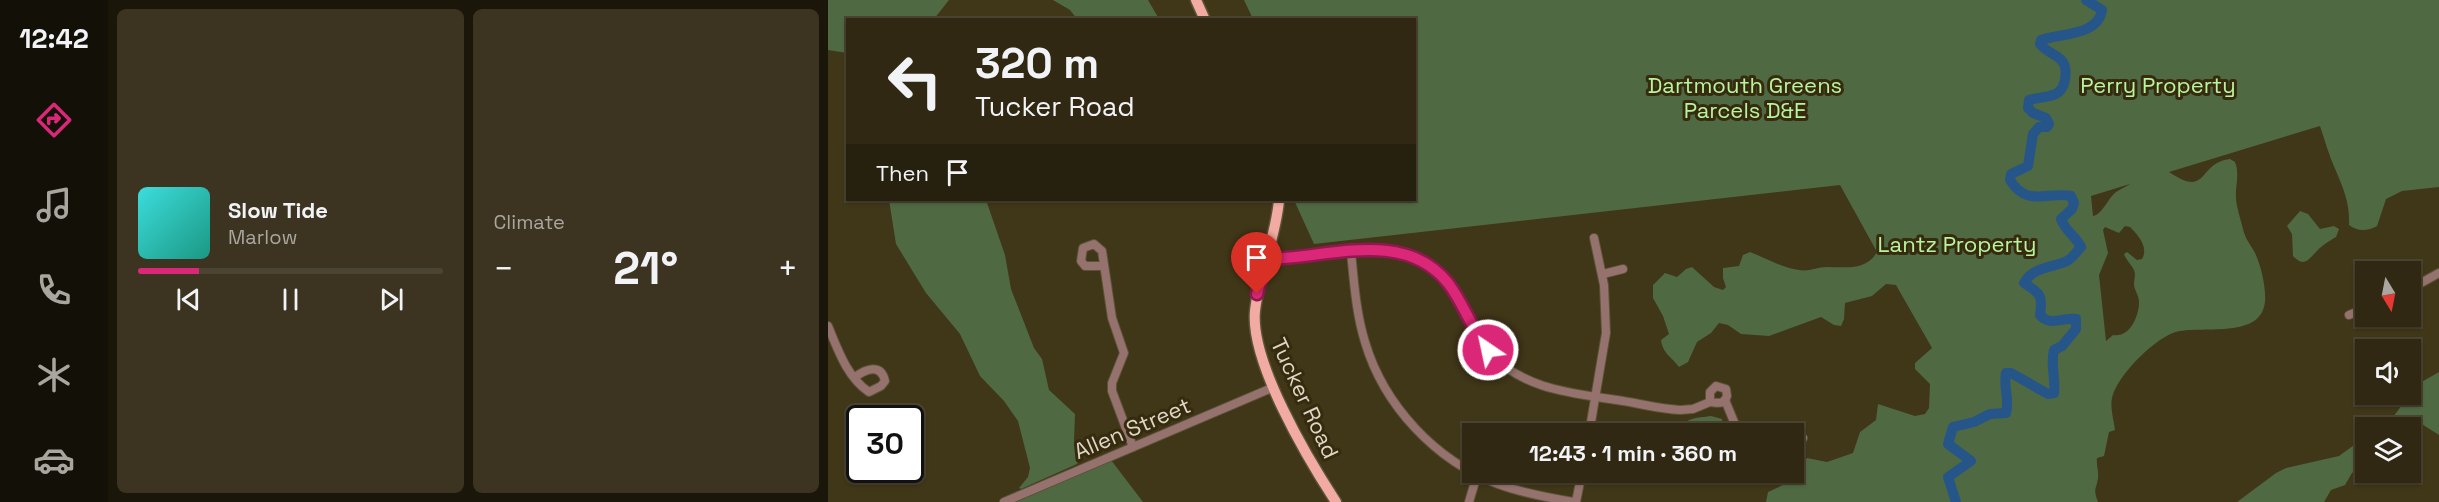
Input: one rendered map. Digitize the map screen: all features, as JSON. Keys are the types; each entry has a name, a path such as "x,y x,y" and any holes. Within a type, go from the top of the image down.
{"main road":[{"path":"1196,0 1205,18"},
{"name":"Tucker Road","path":"1279,201 1257,294 1254,325 1257,342 1298,440 1336,502"}],"street":[{"path":"1591,423 1606,333 1603,273 1594,238"},
{"path":"1266,259 1385,250 1403,253 1436,271 1451,287 1482,342 1502,365 1519,377 1533,383 1595,397 1680,410 1725,400"},
{"path":"1351,252 1362,330 1370,357 1381,381 1404,415 1427,440 1462,466"},
{"path":"1104,267 1112,318 1124,353 1112,383 1112,391 1133,447"},
{"path":"1603,273 1623,269"},
{"path":"2421,283 2439,273"},
{"path":"2349,315 2355,313"},
{"path":"828,326 849,371 855,377"},
{"path":"1710,402 1710,392 1718,386 1726,390 1725,400 1734,423"},
{"name":"Allen Street","path":"1004,502 1274,387"},
{"path":"1469,502 1475,483"},
{"path":"1498,483 1517,490 1575,502 1579,483"}],"green space":[{"path":"828,0 949,0 935,18 846,18 846,53 828,50"},
{"path":"1053,0 1148,0 1158,18 1076,18 1070,10"},
{"path":"1244,0 2439,0 2439,187 2402,191 2386,199 2377,226 2363,230 2352,227 2349,225 2349,210 2344,191 2320,126 2169,172 2191,182 2197,181 2220,162 2230,159 2235,162 2237,205 2244,233 2262,272 2264,307 2258,317 2249,324 2223,329 2173,333 2155,343 2136,360 2115,389 2112,398 2115,430 2109,432 2104,456 2097,458 2098,476 2095,492 2098,502 1766,502 1768,492 1787,483 1804,483 1804,463 1807,458 1827,462 1853,453 1860,432 1876,420 1878,404 1915,416 1925,414 1929,408 1930,384 1915,369 1915,363 1932,348 1896,285 1886,284 1872,296 1845,303 1841,326 1834,325 1821,317 1769,336 1741,334 1728,325 1719,323 1711,333 1697,342 1688,362 1679,367 1665,352 1662,345 1661,340 1669,334 1663,316 1653,298 1653,285 1665,273 1677,277 1692,267 1714,287 1723,290 1726,287 1723,268 1739,266 1743,255 1750,252 1786,267 1802,270 1855,267 1867,262 1877,252 1840,185 1314,244 1294,201 1416,201 1416,18 1253,18","holes":["2130,184 2110,198 2100,212 2093,216 2091,196","2125,226 2130,227 2144,250 2142,259 2137,260 2127,252 2124,254 2135,272 2134,286 2139,299 2139,308 2129,330 2113,335 2106,341 2099,275 2108,253 2103,230 2105,227 2119,233"]},
{"path":"889,201 986,201 1005,255 1011,289 1034,348 1042,359 1049,390 1075,414 1074,441 1080,459 1077,464 1019,488 1028,477 1030,468 1018,421 1004,401 980,376 960,334 926,293 896,244"},
{"path":"2300,211 2308,214 2320,229 2334,226 2339,229 2336,237 2305,262 2293,256 2292,234 2287,226"},
{"path":"2439,372 2439,435 2421,424 2421,417 2393,417 2402,405 2421,405 2421,382"},
{"path":"1711,416 1722,419 1723,423 1685,423 1696,418"},
{"path":"2355,444 2355,470 2345,485 2331,490 2324,502 2237,502 2286,468 2339,456"},
{"path":"1111,460 1143,502 1015,502"}],"waterway":[{"path":"1956,502 1948,477 1971,461 1948,444 1953,427 1974,422 1990,414 2006,413 2006,373 2011,373 2048,394 2054,393 2054,350 2062,346 2076,329 2076,319 2052,321 2044,319 2040,315 2039,295 2024,283 2038,270 2069,260 2081,247 2061,219 2072,209 2074,203 2071,196 2031,196 2017,189 2010,180 2011,174 2028,166 2033,134 2039,127 2047,127 2049,124 2046,118 2033,113 2028,108 2029,100 2057,94 2065,79 2063,63 2040,44 2041,40 2077,32 2094,25 2102,10 2086,0"}],"route":[{"path":"1257,294 1266,259 1368,249 1403,253 1416,258 1440,274 1455,293 1476,333 1488,350"}],"park label":[{"name":"Perry Property","path":"2158,85"},
{"name":"Dartmouth Greens Parcels D&E","path":"1745,98"},
{"name":"Lantz Property","path":"1957,244"}]}
